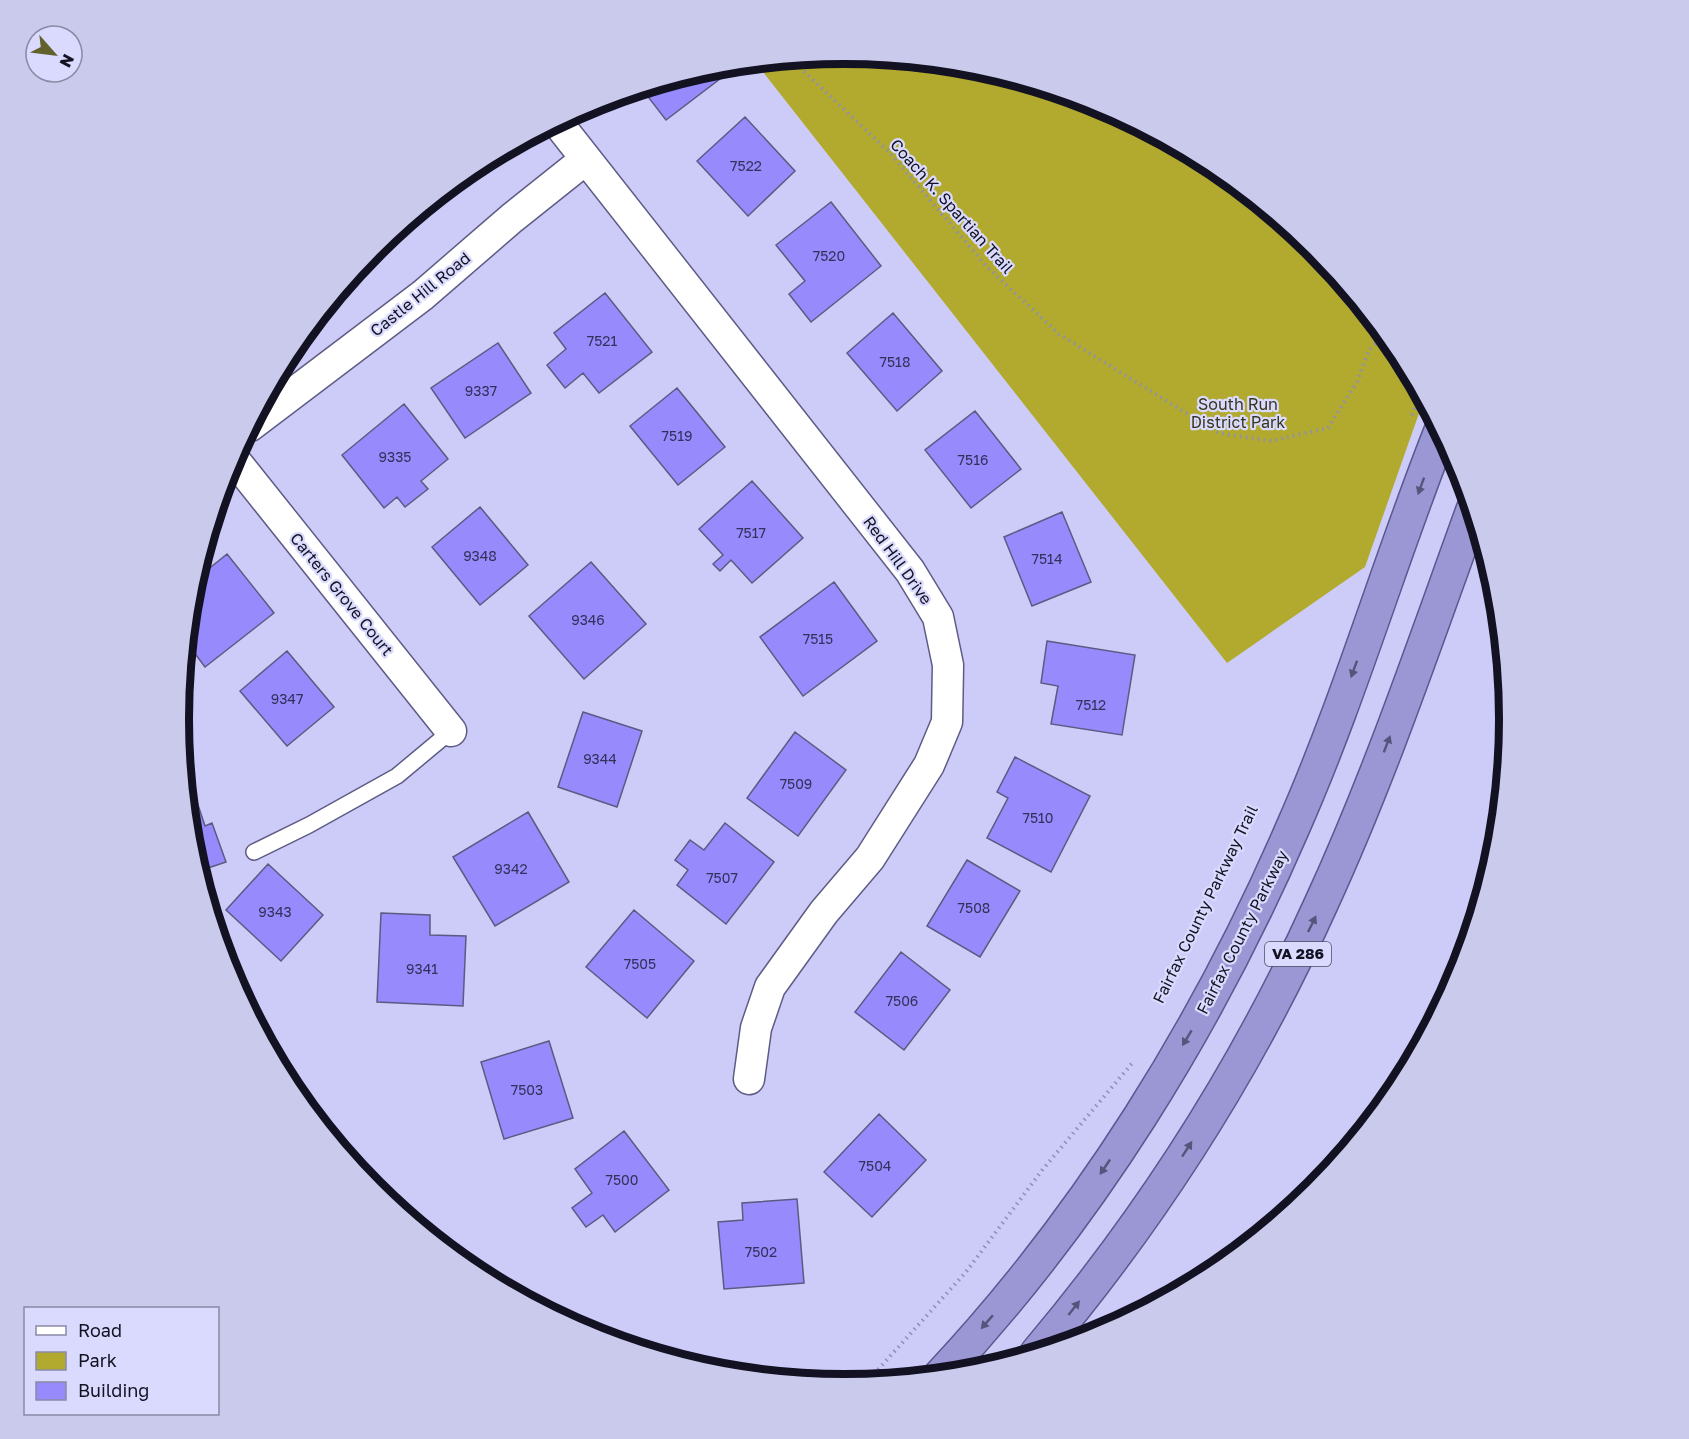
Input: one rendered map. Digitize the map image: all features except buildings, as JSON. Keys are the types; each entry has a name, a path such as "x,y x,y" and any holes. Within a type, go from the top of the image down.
{"highway":[{"name":"Fairfax County Parkway","path":"949,1366 999,1308 1078,1206 1165,1076 1220,980 1271,877 1311,785 1438,442"},
{"name":"VA 286","path":"1045,1343 1138,1223 1205,1122 1268,1014 1321,906 1363,807 1469,522"}],"street":[{"name":"Red Hill Drive","path":"562,129 910,571 938,617 948,665 947,722 928,765 870,858 824,912 771,987 756,1028 749,1079"},
{"name":"Castle Hill Road","path":"265,415 423,295 512,218 586,159"},
{"name":"Carters Grove Court","path":"240,467 451,731"}],"lane":[{"path":"254,852 309,825 397,776 451,731"}],"path":[{"name":"Coach K. Spartian Trail","path":"799,66 889,152 987,267 1059,334 1218,433 1271,441 1328,428 1357,382 1369,350 1378,341"},
{"path":"1409,424 1417,402"},
{"path":"875,1373 966,1272 1043,1169 1137,1058"}],"green space":[{"name":"South Run District Park","path":"844,64 930,70 1014,87 1095,114 1172,152 1243,200 1308,256 1364,321 1389,356 1421,408 1365,567 1227,663 761,70"}]}
